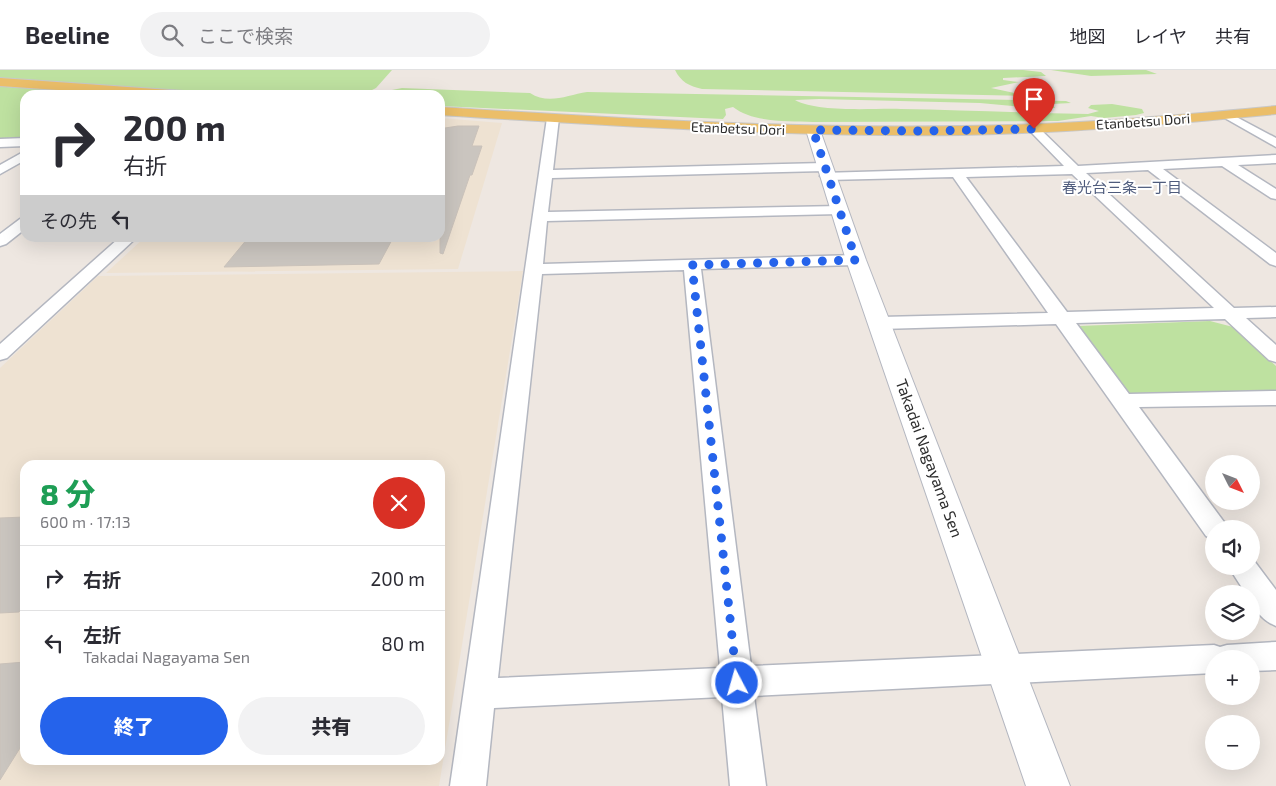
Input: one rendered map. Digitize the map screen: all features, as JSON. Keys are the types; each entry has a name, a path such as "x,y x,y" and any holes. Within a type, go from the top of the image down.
{"main road":[{"path":"0,82 76,90"},
{"name":"Etanbetsu Dori","path":"445,111 717,128 920,131 1034,129 1276,110"}],"street":[{"path":"1227,115 1276,143"},
{"path":"468,786 552,118"},
{"path":"1034,129 1074,170 1276,356"},
{"name":"Takadai Nagayama Sen","path":"813,130 856,260 881,323 1048,786"},
{"path":"0,143 20,142"},
{"path":"0,170 20,158"},
{"path":"546,174 826,172 958,174 1276,159"},
{"path":"1225,162 1276,195"},
{"path":"1151,166 1276,261"},
{"path":"958,174 1208,520"},
{"path":"540,218 840,210"},
{"path":"0,240 20,226"},
{"path":"0,354 124,242"},
{"path":"534,269 856,260"},
{"path":"692,265 748,786"},
{"path":"881,323 1276,312"},
{"path":"0,335 21,334"},
{"path":"1122,401 1276,398"},
{"path":"1249,575 1276,613"},
{"path":"1260,657 1276,656"},
{"path":"480,694 1205,660"}],"shaded area":[{"path":"445,118 502,123 458,269 106,273 140,242 445,242"},
{"path":"523,271 445,749 445,460 20,460 20,765 442,765 439,786 0,786 0,368 98,276"}],"green space":[{"path":"0,70 392,70 372,90 136,90 0,81"},
{"path":"675,70 1023,70 1041,72 1046,76 1003,78 1003,80 1019,82 991,88 1028,96 702,89 686,83"},
{"path":"1051,70 1146,70 1157,74 1091,76"},
{"path":"0,86 66,90 20,90 20,142 0,142"},
{"path":"402,88 530,93 537,97 551,99 587,92 1066,101 1071,103 1052,104 1055,108 1033,108 980,103 795,100 818,107 846,109 924,109 1088,114 1099,111 1088,108 1091,105 1112,104 1142,109 1144,113 1104,118 1091,116 1058,121 813,122 761,119 733,107 725,109 726,115 723,119 445,106 445,90 392,90"},
{"path":"1210,321 1233,327 1276,366 1276,392 1127,394 1078,326"}],"building":[{"path":"479,126 472,146 482,146 443,254 440,253 440,242 445,242 445,128"},
{"path":"245,242 391,242 379,264 224,267"},
{"path":"20,517 19,612 0,613 0,518"},
{"path":"20,662 20,748 0,780 0,664"}],"district":[{"name":"春光台三条一丁目","path":"1122,187"}],"route":[{"path":"737,683 692,265 856,260 813,130 1034,129"}]}
